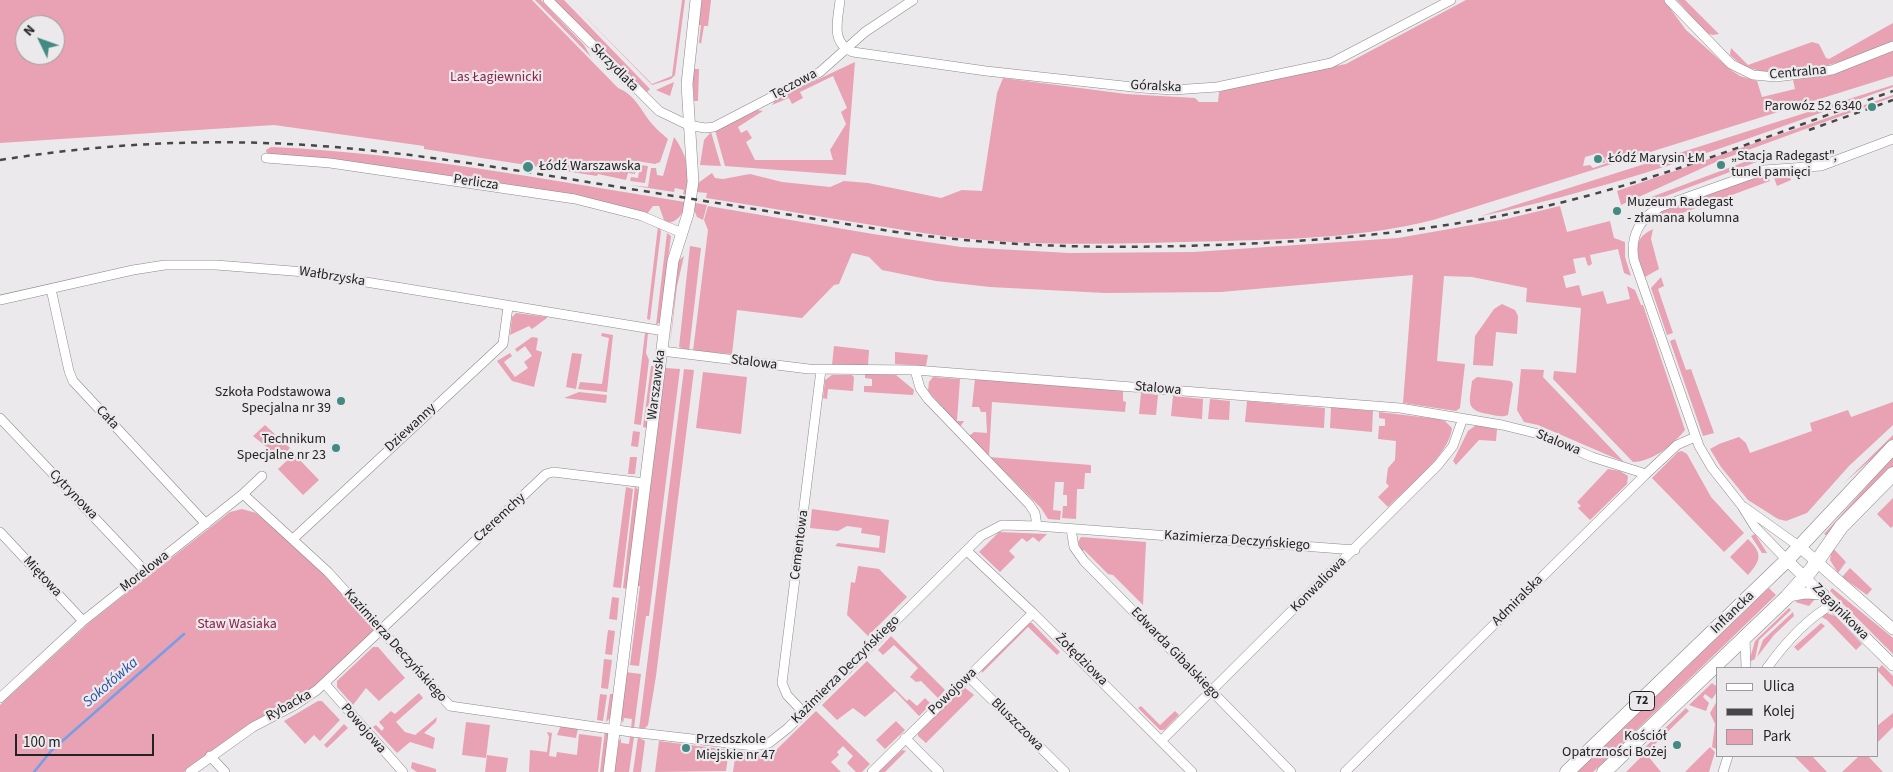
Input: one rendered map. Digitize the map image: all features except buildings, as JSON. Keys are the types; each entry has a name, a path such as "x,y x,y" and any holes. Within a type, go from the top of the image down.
{"main road":[{"name":"Inflancka","path":"1567,772 1787,560 1893,447"},
{"name":"Inflancka","path":"1718,667 1745,637 1788,596 1805,577 1855,511 1893,474"},
{"name":"Inflancka","path":"1604,772 1711,675"}],"street":[{"name":"Skrzydlata","path":"548,0 654,107 688,125"},
{"name":"Warszawska","path":"609,772 673,261 690,208 693,182 688,125 687,68 696,0"},
{"path":"840,0 837,37 845,49"},
{"name":"Tęczowa","path":"688,125 702,128 714,127 820,72 873,26 913,0"},
{"name":"Góralska","path":"845,49 867,55 1142,88 1173,90 1217,87 1331,63 1451,0"},
{"name":"Centralna","path":"1670,0 1731,64 1753,75 1776,77 1832,70 1893,46"},
{"path":"1787,560 1755,527 1742,506 1712,468 1695,437 1634,260 1633,241 1642,221 1660,207 1764,170 1821,166 1893,139"},
{"name":"Perlicza","path":"266,158 330,163 575,199 642,216 682,233"},
{"name":"Wałbrzyska","path":"0,300 165,265 216,265 305,272 508,307 664,331"},
{"name":"Cała","path":"51,289 69,371 73,381 206,524"},
{"name":"Dziewanny","path":"293,539 503,344 508,307"},
{"name":"Stalowa","path":"662,352 821,370 915,370 1372,406 1463,418 1539,434 1592,457 1646,474"},
{"name":"Cementowa","path":"804,713 787,695 782,683 821,370"},
{"path":"915,370 920,388 928,399 1033,508 1037,526"},
{"name":"Cytrynowa","path":"0,418 145,571"},
{"name":"Konwaliowa","path":"1161,741 1355,550 1438,465 1453,446 1463,418"},
{"name":"Admiralska","path":"1345,772 1646,474 1677,445 1695,437"},
{"name":"Czeremchy","path":"381,630 546,474 553,472 645,483"},
{"name":"Morelowa","path":"0,698 83,621 206,524 262,476"},
{"path":"243,494 293,539"},
{"path":"1742,506 1800,547"},
{"name":"Kazimierza Deczyńskiego","path":"293,539 328,572 450,706 614,729 759,746 774,740 804,713 985,532 998,526 1037,526 1355,550"},
{"name":"Edwarda Gibalskiego","path":"1071,529 1072,541 1077,553 1291,772"},
{"name":"Miętowa","path":"0,532 83,621"},
{"name":"Zagajnikowa","path":"1800,547 1893,629"},
{"name":"Żołędziowa","path":"966,551 1033,613 1192,772"},
{"name":"Zagajnikowa","path":"1787,560 1893,665"},
{"path":"1788,596 1823,594"},
{"path":"1768,667 1782,648 1802,627 1833,604"},
{"name":"Powojowa","path":"872,772 1033,613"},
{"name":"Rybacka","path":"190,772 253,727 304,700 325,684 381,630"},
{"path":"1745,637 1746,667"},
{"name":"Bluszczowa","path":"969,677 1065,772"},
{"name":"Powojowa","path":"325,684 404,772"},
{"path":"905,738 939,772"},
{"path":"210,756 225,772"},
{"path":"1723,772 1728,757"}],"green space":[{"name":"Las Łagiewnicki","path":"0,0 532,0 618,88 632,97 652,124 668,139 660,162 655,164 637,161 635,174 628,173 626,180 598,174 597,176 424,149 424,146 274,125 0,143"},
{"path":"535,0 541,0 584,45 591,57"},
{"path":"554,0 564,0 650,89 647,92"},
{"path":"569,0 652,84 672,76 682,0 685,0 675,75 671,79 652,85"},
{"path":"702,0 711,0 708,26 704,26 701,44 699,42 701,25 698,25"},
{"path":"1466,0 1664,0 1686,30 1731,70 1740,76 1757,81 1762,97 1795,89 1793,80 1830,75 1893,51 1893,76 1433,220 1357,234 1227,241 1086,244 979,240 706,198 707,193 697,192 695,202 698,183 712,173 715,178 723,179 750,174 782,182 830,187 844,181 868,183 941,198 962,190 982,191 997,93 1003,78 1126,94 1195,98 1199,102 1218,102 1219,92 1257,81 1346,64","holes":["1599,153 1602,163 1605,163 1604,157 1607,163 1593,168 1590,165 1583,166 1585,157"]},
{"path":"1677,0 1685,0 1719,34 1706,33"},
{"path":"1893,23 1893,42 1854,57 1810,70 1787,73 1766,72 1746,66 1730,55 1731,48 1748,65 1812,42 1819,44 1826,58 1829,59"},
{"path":"855,62 846,175 725,166 715,130 757,110 763,111 738,127 741,133 747,130 752,138 746,142 755,160 833,160 830,150 846,124 841,112 847,108 833,76 800,92 803,98 792,104 789,98 772,105 776,99"},
{"path":"692,69 699,69 698,101 694,101"},
{"path":"674,82 670,96 656,90"},
{"path":"1893,85 1893,87 1791,124 1689,159 1587,190 1481,216"},
{"path":"1893,95 1893,97 1718,161 1621,205 1617,191"},
{"path":"711,132 721,166 700,165 704,140"},
{"path":"674,137 686,161 689,181 687,201 680,217 665,223 659,206 653,206 647,214 571,195 500,183 267,155 266,150 271,147 323,150 427,161 685,202 686,195 683,194 684,190 675,188 674,192 629,185 648,187 651,168 656,168 657,175 663,176"},
{"path":"1771,152 1770,157 1634,208 1646,199"},
{"path":"640,165 648,166 645,183 630,181 631,177 638,178"},
{"path":"1772,172 1788,172 1791,180 1777,186"},
{"path":"1765,173 1770,181 1655,223 1647,220 1654,213"},
{"path":"695,203 707,205 703,220 697,217 694,210"},
{"path":"708,206 961,247 1069,253 1194,252 1398,238 1506,219 1560,206 1567,232 1610,221 1614,238 1625,242 1625,257 1631,276 1624,273 1618,249 1590,255 1592,264 1588,266 1585,257 1573,259 1576,273 1563,276 1566,288 1579,285 1582,296 1603,291 1607,304 1630,299 1627,286 1635,290 1641,305 1643,305 1685,430 1662,452 1647,459 1633,462 1553,379 1554,371 1576,373 1581,308 1526,302 1527,288 1472,277 1444,276 1437,361 1465,364 1460,408 1456,411 1403,403 1413,275 1221,292 1105,293 990,287 936,281 882,270 869,257 852,253 839,284 834,285 802,318 737,310 732,354 693,351 708,230 704,220"},
{"path":"658,226 661,231 650,320 647,319"},
{"path":"1653,229 1651,239 1659,269 1645,277 1638,256 1638,244 1645,233"},
{"path":"667,233 671,236 660,322 656,325"},
{"path":"690,246 701,248 689,351 679,347"},
{"path":"684,256 677,286 670,346 678,261"},
{"path":"1661,277 1664,286 1658,289 1673,333 1667,335 1651,288"},
{"path":"1502,304 1515,310 1518,316 1517,334 1496,332 1493,366 1473,365 1475,336 1494,309"},
{"path":"516,313 547,318 532,329 529,326 510,335 512,317"},
{"path":"602,333 613,335 607,392 578,389 580,382 602,384 609,338 601,336"},
{"path":"645,333 648,333 646,353 649,360 641,425 634,424"},
{"path":"532,337 538,338 536,350 542,352 534,387 512,381 497,361 510,353 512,356 504,362 515,377 528,368 524,362 532,356 525,346 517,352 515,349"},
{"path":"1675,339 1686,370 1691,369 1714,433 1703,436 1670,341"},
{"path":"834,346 869,350 868,365 832,365"},
{"path":"895,352 928,355 926,366 895,364"},
{"path":"572,353 582,354 576,389 566,387"},
{"path":"651,366 655,366 647,428 643,427"},
{"path":"665,368 680,369 649,616 646,616 639,666 630,665 640,586 636,586"},
{"path":"684,369 694,370 656,676 648,725 645,728 639,729"},
{"path":"1521,369 1544,370 1543,377 1624,462 1538,425 1524,422 1517,410"},
{"path":"703,372 747,377 741,434 696,428"},
{"path":"865,374 896,375 914,390 913,395 864,392 864,386 872,386 872,379 865,378"},
{"path":"832,375 852,375 854,377 853,391 828,389 827,399 823,398 825,380"},
{"path":"933,377 960,379 957,421 964,421 960,427 928,391 929,382"},
{"path":"1477,377 1511,381 1513,384 1508,415 1488,414 1475,410 1472,407 1470,399 1472,381"},
{"path":"975,379 1123,391 1123,401 1126,402 1125,412 992,402 989,456 969,436 974,432 987,433 986,412 981,412 979,407 972,407"},
{"path":"579,392 607,395 606,403 564,398"},
{"path":"1141,393 1158,395 1156,415 1139,414"},
{"path":"1173,396 1203,399 1202,419 1171,416"},
{"path":"1210,399 1230,401 1229,420 1208,419"},
{"path":"1247,401 1325,408 1324,428 1245,422"},
{"path":"1893,402 1893,425 1849,466 1807,513 1786,521 1778,519 1748,500 1721,467 1710,449 1739,437 1746,443 1750,453 1812,431 1810,423 1848,410 1851,417"},
{"path":"1331,407 1373,411 1372,432 1330,428"},
{"path":"1379,412 1438,419 1445,421 1452,428 1444,449 1436,460 1388,507 1378,497 1389,486 1386,483 1388,468 1395,460 1396,441 1378,439 1379,426 1385,426 1385,419 1379,418"},
{"path":"265,425 290,448 280,458 253,436"},
{"path":"1476,425 1497,429 1496,441 1479,440 1456,465 1453,461 1468,431"},
{"path":"633,431 640,432 638,447 631,446"},
{"path":"1893,435 1893,440 1844,483"},
{"path":"1682,451 1687,454 1711,497 1744,533 1724,552 1652,478 1678,452"},
{"path":"294,454 319,480 303,495 278,469"},
{"path":"630,457 637,457 635,474 628,474"},
{"path":"990,457 1091,465 1091,473 1085,473 1084,489 1077,489 1076,519 1062,518 1063,506 1067,506 1067,495 1063,495 1064,482 1055,482 1053,510 1061,511 1060,520 1048,519 1041,508"},
{"path":"1893,457 1893,467 1828,536 1824,534"},
{"path":"1608,469 1620,471 1628,476 1627,484 1590,520 1578,508 1581,506 1577,502"},
{"path":"635,486 639,491 627,589 623,588"},
{"path":"626,487 633,489 621,588 613,587"},
{"path":"1893,498 1893,526 1891,528 1877,514"},
{"name":"Staw Wasiaka","path":"242,509 256,513 319,568 373,626 373,632 310,690 294,701 254,721 184,772 0,772 0,705 90,622 230,512"},
{"path":"812,509 889,520 885,553 835,546 838,543 879,548 880,536 861,533 862,528 847,526 838,531 810,528"},
{"path":"999,532 1047,534 1039,542 1033,537 1027,542 1022,538 1009,551 1015,557 1000,572 979,552"},
{"path":"1755,534 1767,553 1762,553 1751,536"},
{"path":"1081,537 1146,542 1143,605 1113,575 1108,574 1084,550 1082,551 1078,542"},
{"path":"1748,539 1758,553 1758,561 1748,575 1730,557"},
{"path":"1832,547 1846,562 1838,573 1830,560"},
{"path":"858,566 879,569 907,597 868,636 847,615 851,582 855,583"},
{"path":"1850,568 1872,589 1867,595 1842,577"},
{"path":"1769,588 1776,595 1593,772 1577,772"},
{"path":"1832,588 1893,638 1893,654 1830,591"},
{"path":"612,597 619,598 617,620 609,619"},
{"path":"1801,599 1815,599 1809,606 1795,602"},
{"path":"1789,608 1791,610 1759,640 1755,659 1749,662 1755,641"},
{"path":"1793,612 1794,616 1774,635 1757,657 1763,640"},
{"path":"1827,613 1835,616 1862,644 1856,650 1827,620 1820,616"},
{"path":"1028,623 1032,623 1060,652 1057,655 1028,627 982,673 982,670"},
{"path":"1821,623 1825,626 1798,651 1794,647"},
{"path":"608,630 615,631 612,655 605,654"},
{"path":"891,636 945,690 938,698 921,681 916,682 910,677 918,668 894,645 883,655 878,650"},
{"path":"373,647 378,647 405,678 379,701 366,688 353,705 337,687 337,681"},
{"path":"604,659 612,660 608,689 601,688"},
{"path":"867,661 907,701 909,699 917,706 925,698 931,704 919,716 895,691 865,717 853,708 837,720 822,705"},
{"path":"1882,665 1893,676 1893,687 1878,671"},
{"path":"625,672 641,674 634,728 631,728 632,719 624,718 623,723 621,718"},
{"path":"1712,683 1716,686 1716,693 1712,699 1705,694 1703,697 1709,703 1706,711 1689,705"},
{"path":"964,687 974,695 926,743 918,736 918,732"},
{"path":"419,693 423,698 396,722 405,732 415,735 437,717 436,722 424,733 435,738 433,749 410,742 397,753 373,727 376,725 382,731 384,728 379,722 391,711 395,714"},
{"path":"600,694 607,695 603,721 597,720"},
{"path":"610,694 614,694 611,717 606,722"},
{"path":"318,701 322,701 340,720 320,741 314,735 305,744 284,721"},
{"path":"1716,703 1716,749 1712,747 1715,724 1710,713"},
{"path":"1141,706 1160,725 1175,711 1179,715 1164,730 1160,730 1138,708"},
{"path":"1686,708 1689,711 1650,749 1648,756 1661,772 1626,772 1640,758 1637,755"},
{"path":"816,711 870,764 862,772 856,772 847,763 853,756 843,746 837,752 839,755 831,762 841,772 733,772 736,751 771,755"},
{"path":"1893,713 1893,727 1878,742 1878,725"},
{"path":"896,721 905,730 885,749 876,740"},
{"path":"466,722 490,725 486,758 462,755"},
{"path":"344,724 348,728 327,748 324,745"},
{"path":"561,725 578,728 576,738 557,735"},
{"path":"605,730 608,734 604,772 600,772"},
{"path":"547,732 552,733 549,756 556,757 557,752 577,755 579,734 602,737 598,772 529,772 530,750 547,752 549,737"},
{"path":"630,736 634,737 629,772 614,772 619,741 621,738 621,743 629,744"},
{"path":"638,737 645,741 641,772 633,772"},
{"path":"659,741 729,750 726,771 655,772"},
{"path":"1710,747 1715,752 1709,772 1685,772"},
{"path":"902,750 906,751 885,772 879,772"},
{"path":"487,755 508,758 506,772 485,772"},
{"path":"1795,757 1813,757 1827,772 1810,772"},
{"path":"1858,757 1869,757 1883,772 1842,772"},
{"path":"412,762 436,769 436,772 417,772 411,768"}],"waterway":[{"name":"Sokołówka","path":"34,772 51,751 184,634"}],"railway":[{"path":"0,160 120,146 200,142 321,146 461,162 936,237 1054,246 1213,245 1399,232 1537,208 1583,197 1661,174 1893,91"},
{"path":"1809,130 1893,100"}],"place":[{"name":"Parowóz 52 6340","path":"1872,107"},
{"name":"Łódź Marysin ŁM","path":"1598,159"},
{"name":"„Stacja Radegast\", tunel pamięci","path":"1721,165"},
{"name":"Łódź Warszawska","path":"528,167"},
{"name":"Muzeum Radegast - złamana kolumna","path":"1617,211"},
{"name":"Szkoła Podstawowa Specjalna nr 39","path":"341,401"},
{"name":"Technikum Specjalne nr 23","path":"336,448"},
{"name":"Kościół Opatrzności Bożej","path":"1677,745"},
{"name":"Przedszkole Miejskie nr 47","path":"686,748"}]}
